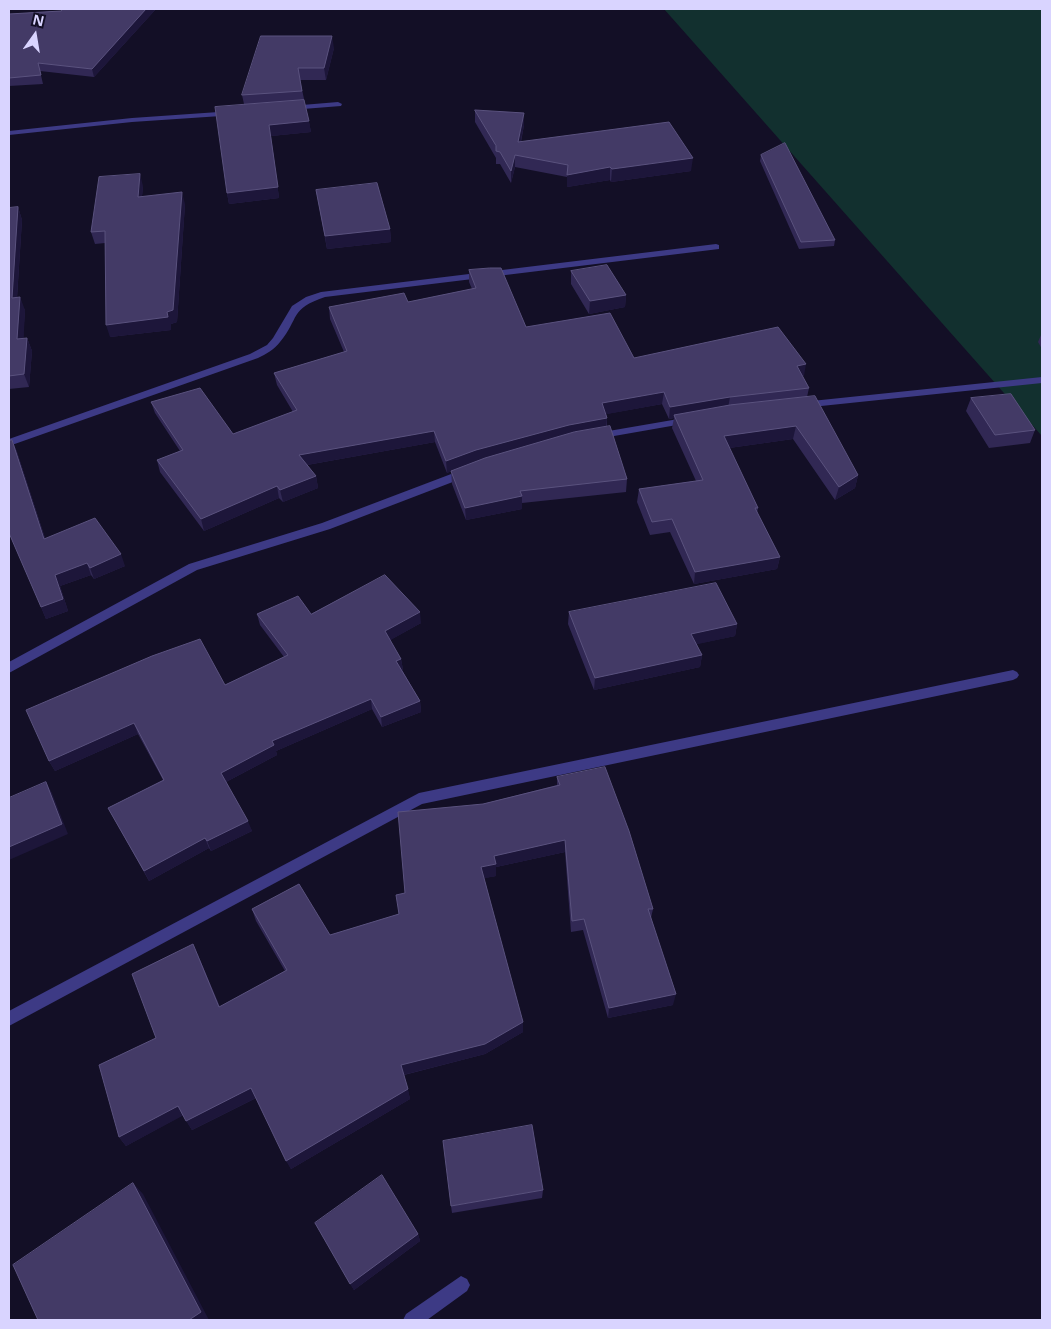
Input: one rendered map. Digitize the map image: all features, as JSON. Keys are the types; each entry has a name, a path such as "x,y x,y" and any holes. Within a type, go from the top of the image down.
{"street":[{"path":"281,109 338,104"},
{"path":"9,133 132,120 243,112"},
{"path":"9,443 254,356 270,347 277,340 295,308 309,299 324,294 716,247"},
{"path":"787,407 1042,380"},
{"path":"583,438 699,418"},
{"path":"9,668 193,568 326,526 481,466"},
{"path":"9,1019 418,799 1014,675"},
{"path":"412,1320 461,1285"}],"green space":[{"path":"664,9 1042,9 1042,436"}],"building":[{"path":"62,9 146,9 92,69 38,63 41,75 9,78 9,14 61,11"},
{"path":"261,36 332,36 324,68 298,68 302,91 242,95"},
{"path":"304,100 309,121 269,125 278,187 227,193 215,107"},
{"path":"475,110 524,113 518,142 669,122 693,158 612,169 610,167 567,175 568,165 515,155 511,171 500,152 496,151 496,146"},
{"path":"785,143 835,240 801,242 761,155"},
{"path":"140,174 138,197 182,192 173,310 167,312 168,317 106,325 105,231 91,232 99,177"},
{"path":"377,183 390,229 325,236 316,190"},
{"path":"18,207 12,298 20,297 17,339 27,338 24,374 9,376 9,208"},
{"path":"607,265 626,295 590,301 571,271"},
{"path":"501,268 526,327 610,313 634,358 778,327 806,364 797,366 809,388 730,397 670,407 664,392 602,403 607,418 569,425 476,450 446,461 434,431 299,455 316,476 280,490 277,486 201,519 157,460 183,450 151,402 200,388 233,434 297,410 274,373 347,351 329,307 404,293 408,302 476,288 469,270"},
{"path":"1011,394 1035,430 995,435 971,398"},
{"path":"815,396 858,475 839,487 796,426 724,436 758,508 755,508 780,557 695,572 672,519 652,522 639,489 703,480 674,415 730,405"},
{"path":"610,426 627,479 520,491 522,496 465,508 451,471 485,458 574,432"},
{"path":"12,440 44,539 95,518 121,554 90,568 87,563 55,575 63,599 41,607 9,533 9,441"},
{"path":"385,575 420,612 385,631 401,659 396,661 420,701 381,717 371,699 272,741 274,745 221,773 248,821 207,841 205,838 144,871 108,808 164,780 134,723 49,761 26,710 152,656 200,639 225,685 288,655 257,614 298,596 311,614"},
{"path":"716,583 737,624 691,634 702,655 595,678 569,612"},
{"path":"605,767 629,831 653,909 648,909 676,994 609,1008 584,919 572,921 565,840 494,856 496,864 481,867 523,1022 485,1044 401,1065 408,1089 286,1161 251,1088 186,1121 178,1106 119,1137 99,1065 156,1038 132,974 193,944 219,1007 287,970 252,909 299,884 330,935 399,914 396,895 405,893 398,812 483,804 560,785 557,777"},
{"path":"46,782 62,824 9,847 9,798"},
{"path":"532,1125 543,1190 451,1206 443,1141"},
{"path":"382,1175 418,1234 350,1284 315,1223"},
{"path":"133,1183 201,1312 189,1320 38,1320 13,1265"}]}
